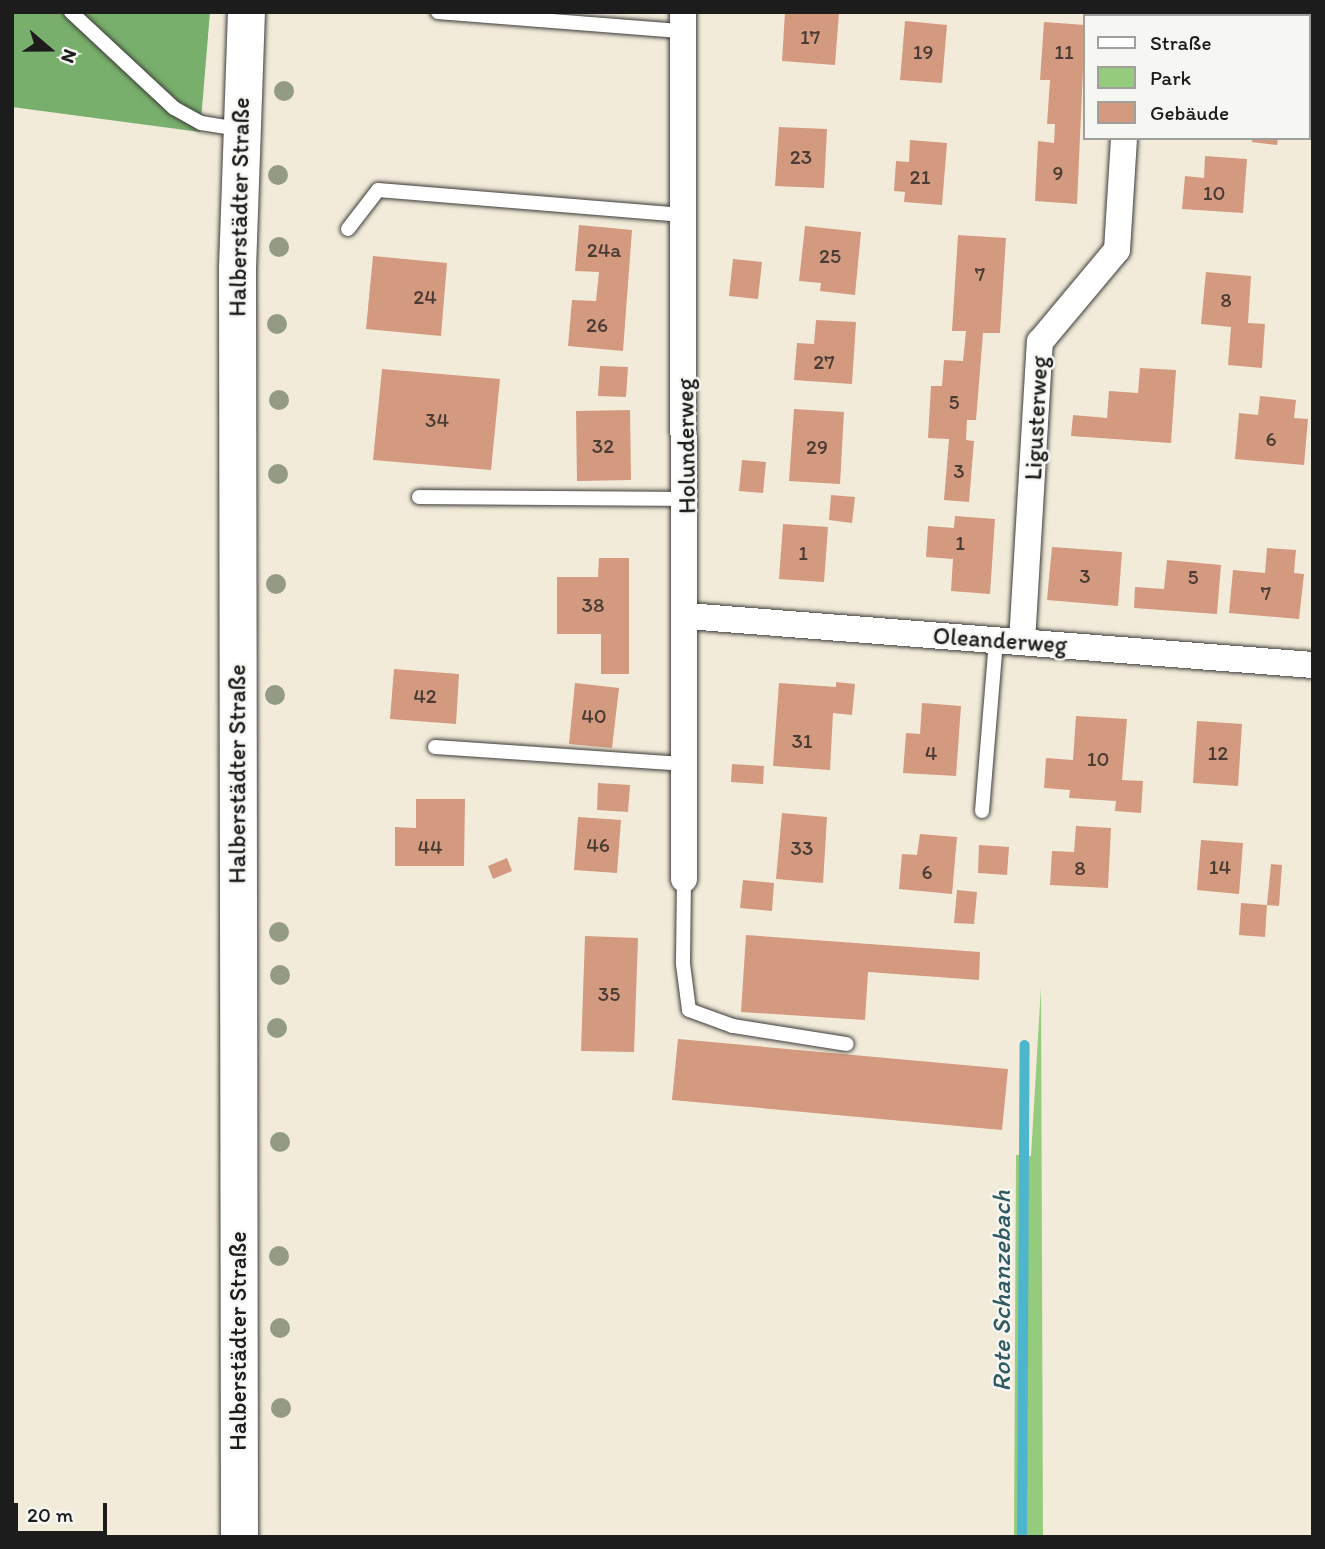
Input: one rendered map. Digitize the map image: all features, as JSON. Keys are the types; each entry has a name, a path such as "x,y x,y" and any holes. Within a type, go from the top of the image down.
{"main road":[{"name":"Halberstädter Straße","path":"239,1537 240,129 246,12"}],"street":[{"name":"Holunderweg","path":"683,22 687,616 684,879"},
{"name":"Ligusterweg","path":"1022,642 1040,342 1117,250 1124,140"},
{"name":"Oleanderweg","path":"687,616 1313,665"}],"lane":[{"path":"71,12 174,108 201,123 240,129"},
{"path":"438,12 683,22"},
{"path":"348,229 378,190 683,215"},
{"path":"419,497 686,499"},
{"path":"982,811 996,640"},
{"path":"435,747 686,764"},
{"path":"684,879 683,964 689,1010 733,1026 847,1044"}],"green space":[{"path":"12,12 210,12 200,132 12,107"},
{"path":"1041,987 1043,1537 1014,1537 1016,1155 1031,1156"}],"building":[{"path":"785,12 839,12 835,65 782,61"},
{"path":"905,21 947,25 942,83 900,80"},
{"path":"1044,22 1084,25 1077,204 1035,201 1038,141 1054,143 1055,124 1047,124 1050,80 1040,80"},
{"path":"779,127 827,129 824,188 775,186"},
{"path":"910,140 947,143 942,205 904,202 905,192 894,191 896,161 909,162"},
{"path":"1252,140 1278,140 1277,145"},
{"path":"1205,156 1247,159 1243,213 1182,209 1185,176 1204,178"},
{"path":"579,225 632,230 623,351 568,346 572,300 596,301 599,272 575,271"},
{"path":"805,226 861,232 855,295 820,291 821,283 799,281"},
{"path":"958,235 1006,238 1000,333 983,333 976,420 967,420 966,440 974,441 969,502 944,500 949,439 928,438 931,386 942,386 944,360 963,361 966,331 952,331"},
{"path":"373,256 447,263 441,336 366,329"},
{"path":"733,259 762,262 758,299 729,296"},
{"path":"1206,272 1251,276 1248,323 1265,324 1262,368 1228,365 1231,327 1201,324"},
{"path":"816,320 856,322 852,384 794,380 797,343 814,344"},
{"path":"600,366 628,367 626,397 598,396"},
{"path":"1140,368 1176,370 1171,443 1071,436 1073,415 1107,418 1109,391 1138,393"},
{"path":"382,369 500,379 491,470 373,460"},
{"path":"1260,396 1296,400 1294,418 1308,419 1304,465 1235,459 1239,413 1258,415"},
{"path":"794,409 844,412 840,484 789,481"},
{"path":"630,410 631,480 577,481 576,411"},
{"path":"742,460 766,462 763,493 739,491"},
{"path":"831,495 855,497 852,523 829,520"},
{"path":"955,516 995,519 990,594 951,591 953,559 926,557 928,526 954,528"},
{"path":"783,524 828,527 824,582 779,579"},
{"path":"1052,547 1122,552 1118,606 1047,600"},
{"path":"1267,548 1296,550 1294,573 1304,574 1299,619 1229,613 1233,570 1265,573"},
{"path":"599,558 629,558 629,674 601,674 601,634 557,634 557,577 598,577"},
{"path":"1167,560 1221,565 1217,614 1134,608 1135,587 1164,589"},
{"path":"394,669 459,674 456,724 390,719"},
{"path":"836,682 855,684 852,715 833,713 830,770 773,766 779,683 836,687"},
{"path":"575,683 619,688 612,748 569,744"},
{"path":"922,703 961,706 956,776 903,773 906,733 920,734"},
{"path":"1076,716 1127,719 1122,780 1143,781 1141,813 1115,811 1116,801 1069,798 1070,790 1044,788 1046,758 1073,760"},
{"path":"1197,721 1242,724 1238,786 1193,783"},
{"path":"732,764 764,766 763,784 731,782"},
{"path":"598,783 630,785 628,812 597,810"},
{"path":"416,799 465,799 464,866 395,866 395,827 416,828"},
{"path":"782,813 827,817 823,883 776,879"},
{"path":"578,817 621,820 617,873 574,870"},
{"path":"1076,826 1111,828 1108,888 1050,885 1052,851 1074,852"},
{"path":"920,834 957,837 952,894 899,889 902,854 917,855"},
{"path":"1201,840 1243,843 1239,894 1197,890"},
{"path":"979,845 1009,847 1007,875 978,873"},
{"path":"507,858 512,871 493,879 488,866"},
{"path":"1271,864 1282,865 1279,906 1267,905"},
{"path":"743,880 774,883 772,911 740,908"},
{"path":"957,890 977,892 974,924 954,923"},
{"path":"1241,903 1267,905 1265,937 1239,935"},
{"path":"746,935 980,952 979,980 868,972 865,1020 741,1012"},
{"path":"585,936 638,938 634,1052 581,1051"},
{"path":"678,1039 1008,1069 1002,1130 672,1100"}],"waterway":[{"name":"Rote Schanzebach","path":"1022,1537 1025,1045"}]}
